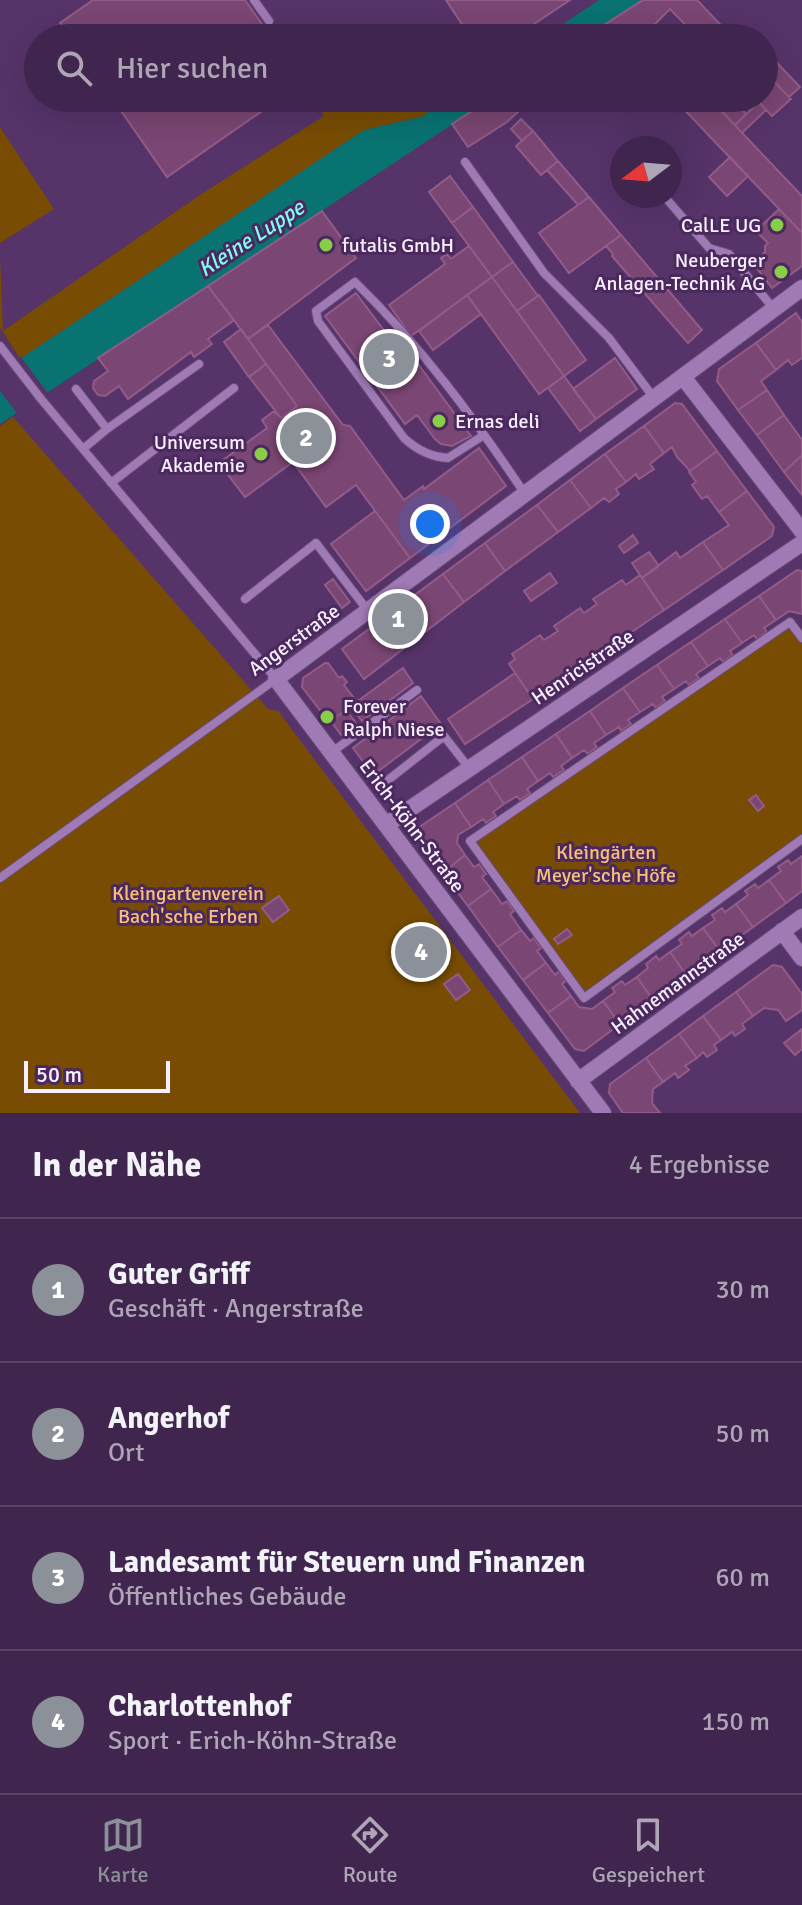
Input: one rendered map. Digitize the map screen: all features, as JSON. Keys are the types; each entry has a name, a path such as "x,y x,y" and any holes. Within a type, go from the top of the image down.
{"street":[{"name":"Angerstraße","path":"276,679 802,288"},
{"path":"683,377 802,531"},
{"name":"Henricistraße","path":"386,825 802,543"},
{"name":"Erich-Köhn-Straße","path":"276,679 603,1113"},
{"name":"Hahnemannstraße","path":"578,1081 802,917"},
{"path":"782,931 802,958"}],"lane":[{"path":"254,0 269,21"},
{"path":"465,162 544,273 609,338 654,398"},
{"path":"674,208 709,248 729,254 774,309"},
{"path":"484,435 448,458 415,448 404,438 318,321 316,311 355,282 432,363 484,435 525,494"},
{"name":"Erich-Köhn-Straße","path":"0,346 276,679"},
{"path":"83,449 199,364"},
{"path":"111,483 234,388"},
{"path":"76,389 107,429"},
{"path":"245,599 316,543 368,611"},
{"path":"802,638 790,622 470,841 584,998 802,839"},
{"name":"Angerstraße","path":"0,878 276,679"},
{"path":"331,753 417,690"},
{"path":"383,784 444,736 469,768"}],"green space":[{"path":"322,112 429,112 421,117 364,130 20,359 0,327 0,257 3,331 200,195 324,116"},
{"path":"0,127 54,209 0,243"},
{"name":"Kleingartenverein Bach'sche Erben","path":"13,417 268,709 278,711 580,1113 0,1113 0,426"},
{"name":"Kleingärten Meyer'sche Höfe","path":"790,622 802,638 802,839 584,998 470,841"}],"water":[{"path":"599,0 642,0 605,24 563,24"},
{"name":"Kleine Luppe","path":"429,112 471,112 0,424 0,375 20,359 364,130 421,117"}],"pier":[{"path":"20,356 48,393 19,416 0,391 0,372"}],"building":[{"path":"93,0 245,0 262,24 61,24"},
{"path":"446,0 570,0 534,24 462,24"},
{"path":"643,0 697,0 720,24 684,24 670,9 655,24 606,24"},
{"path":"778,64 800,87 789,97 778,86"},
{"path":"778,86 791,99 778,111"},
{"path":"122,112 261,112 167,177"},
{"path":"470,112 518,112 468,147 452,124"},
{"path":"686,112 722,112 802,196 802,233"},
{"path":"723,112 744,112 746,114 735,125"},
{"path":"749,112 764,112 742,133 735,125"},
{"path":"521,119 533,131 522,141 511,129"},
{"path":"533,131 558,161 541,175 516,146"},
{"path":"730,157 748,176 727,196 709,177"},
{"path":"558,161 589,197 578,205 547,170"},
{"path":"450,176 473,207 452,223 429,192"},
{"path":"589,197 621,235 569,273 539,233"},
{"path":"473,207 513,262 492,277 452,223"},
{"path":"779,209 802,233 802,266 772,288 753,263 765,252 768,243 756,231"},
{"path":"322,211 356,258 248,339 208,286"},
{"path":"621,235 702,330 688,343 612,256 606,246"},
{"path":"469,246 492,277 411,336 389,305 445,264 441,258 447,254 451,259"},
{"path":"513,262 538,296 517,311 492,277"},
{"path":"492,277 564,376 539,394 467,295"},
{"path":"208,286 234,320 208,339 212,344 194,357 191,352 128,399 119,386 105,396 98,395 93,388 94,381 108,371 98,358"},
{"path":"356,293 407,361 413,357 471,436 452,446 441,444 417,415 405,424 325,316"},
{"path":"467,295 481,314 433,350 419,331"},
{"path":"539,295 586,360 564,376 517,311"},
{"path":"796,313 802,322 802,358 792,365 788,360 776,370 756,343"},
{"path":"268,325 343,425 350,426 404,500 479,448 506,486 410,558 356,485 326,507 293,462 245,497 219,463 267,428 262,420 274,411 281,418 297,406 248,339"},
{"path":"241,329 266,364 249,377 224,342"},
{"path":"756,343 776,370 761,381 767,390 738,410 717,381 719,369"},
{"path":"615,358 637,389 596,419 573,389"},
{"path":"266,364 297,406 281,418 249,377"},
{"path":"564,376 596,419 580,431 548,388"},
{"path":"767,390 784,415 757,435 738,410"},
{"path":"675,403 682,404 717,451 690,471 672,447 664,453 644,426"},
{"path":"784,415 802,440 802,455 784,472 757,435"},
{"path":"644,426 664,453 650,464 654,469 639,479 636,474 626,482 605,454"},
{"path":"717,451 747,491 719,512 707,496 702,499 692,485 696,482 689,472"},
{"path":"605,454 626,482 616,489 619,494 609,502 604,498 591,508 570,480"},
{"path":"802,455 802,495 784,472"},
{"path":"570,480 591,508 558,532 537,505"},
{"path":"747,491 774,527 772,536 723,570 703,542 729,525 719,512"},
{"path":"537,505 558,532 505,571 485,543"},
{"path":"375,511 410,558 366,591 331,544"},
{"path":"633,535 638,543 624,553 619,546"},
{"path":"703,542 723,570 664,610 642,578 676,552 680,558"},
{"path":"485,543 505,571 464,602 443,574"},
{"path":"649,552 659,566 642,578 632,563"},
{"path":"797,570 802,571 802,614 789,611 776,620 759,596"},
{"path":"550,573 557,583 531,601 524,591"},
{"path":"443,574 464,602 364,679 342,649"},
{"path":"640,575 664,610 533,699 509,664 515,659 512,654 540,635 544,640 558,631 554,626 580,608 584,613 597,604 593,599 622,580 626,585"},
{"path":"333,579 350,602 342,608 325,585"},
{"path":"759,596 776,620 764,628 767,632 757,639 754,635 742,643 725,619"},
{"path":"725,619 742,643 730,651 733,655 723,662 720,658 708,666 691,642"},
{"path":"691,642 708,666 696,674 699,678 689,685 686,681 674,689 657,665"},
{"path":"325,663 347,682 344,685 357,702 329,722 302,687 303,678"},
{"path":"657,665 674,689 662,697 665,701 656,708 653,704 640,712 623,688"},
{"path":"403,668 413,683 362,721 351,706"},
{"path":"515,673 533,699 465,744 448,719"},
{"path":"623,688 640,712 628,720 631,724 621,731 619,727 606,735 590,711"},
{"path":"421,696 441,724 373,775 353,748"},
{"path":"346,710 356,723 341,735 331,721"},
{"path":"590,711 606,735 594,743 597,747 588,754 584,750 572,758 556,734"},
{"path":"556,734 572,758 561,766 564,770 553,777 550,773 538,781 522,757"},
{"path":"522,757 538,781 527,789 530,793 520,800 517,796 504,804 488,780"},
{"path":"488,780 504,804 493,812 496,816 486,823 483,819 471,827 455,803"},
{"path":"756,795 764,806 758,811 749,800"},
{"path":"455,803 471,827 458,835 457,843 465,855 443,873 416,837 418,828"},
{"path":"465,855 474,867 479,864 486,874 482,877 491,889 468,906 443,873"},
{"path":"802,856 802,891 786,903 769,880 781,871 778,867 788,860 791,864"},
{"path":"769,880 786,903 753,927 736,904 748,895 745,891 755,884 758,888"},
{"path":"491,889 502,904 507,901 514,911 510,914 521,930 498,947 468,906"},
{"path":"279,896 289,910 273,922 262,908"},
{"path":"736,904 753,927 720,951 703,928 715,920 712,915 722,908 725,912"},
{"path":"703,928 720,951 687,976 670,952 682,944 679,940 689,932 692,936"},
{"path":"567,929 572,935 558,944 554,939"},
{"path":"521,930 530,941 534,938 541,948 537,951 546,963 523,980 498,947"},
{"path":"670,952 687,976 653,1000 637,977 656,956 659,960"},
{"path":"546,963 555,975 559,971 566,981 562,984 571,996 548,1013 523,980"},
{"path":"773,965 782,967 802,994 802,1010 786,1021 778,1010 764,1008 753,1016 736,992"},
{"path":"458,974 470,990 456,1000 444,984"},
{"path":"637,977 653,1000 620,1024 603,1001 615,992 612,988 622,981 625,985"},
{"path":"736,992 753,1016 742,1024 745,1029 735,1036 732,1032 721,1040 703,1016"},
{"path":"571,996 579,1007 592,1009 603,1001 620,1024 584,1051 575,1049 548,1013"},
{"path":"703,1016 721,1040 714,1045 717,1050 707,1057 703,1052 697,1058 679,1034"},
{"path":"802,1029 802,1049 795,1055 784,1043"},
{"path":"679,1034 697,1058 685,1066 689,1070 678,1078 675,1073 663,1082 646,1058"},
{"path":"646,1058 663,1082 653,1089 652,1103 660,1113 623,1113 609,1093 610,1084"}],"place":[{"name":"CalLE UG","path":"777,225"},
{"name":"futalis GmbH","path":"326,245"},
{"name":"Neuberger Anlagen-Technik AG","path":"781,272"},
{"name":"Landesamt für Steuern und Finanzen","path":"389,359"},
{"name":"Ernas deli","path":"439,421"},
{"name":"Angerhof","path":"306,438"},
{"name":"Universum Akademie","path":"261,454"},
{"name":"Guter Griff","path":"398,619"},
{"name":"Forever Ralph Niese","path":"327,717"},
{"name":"Charlottenhof","path":"421,952"}]}
